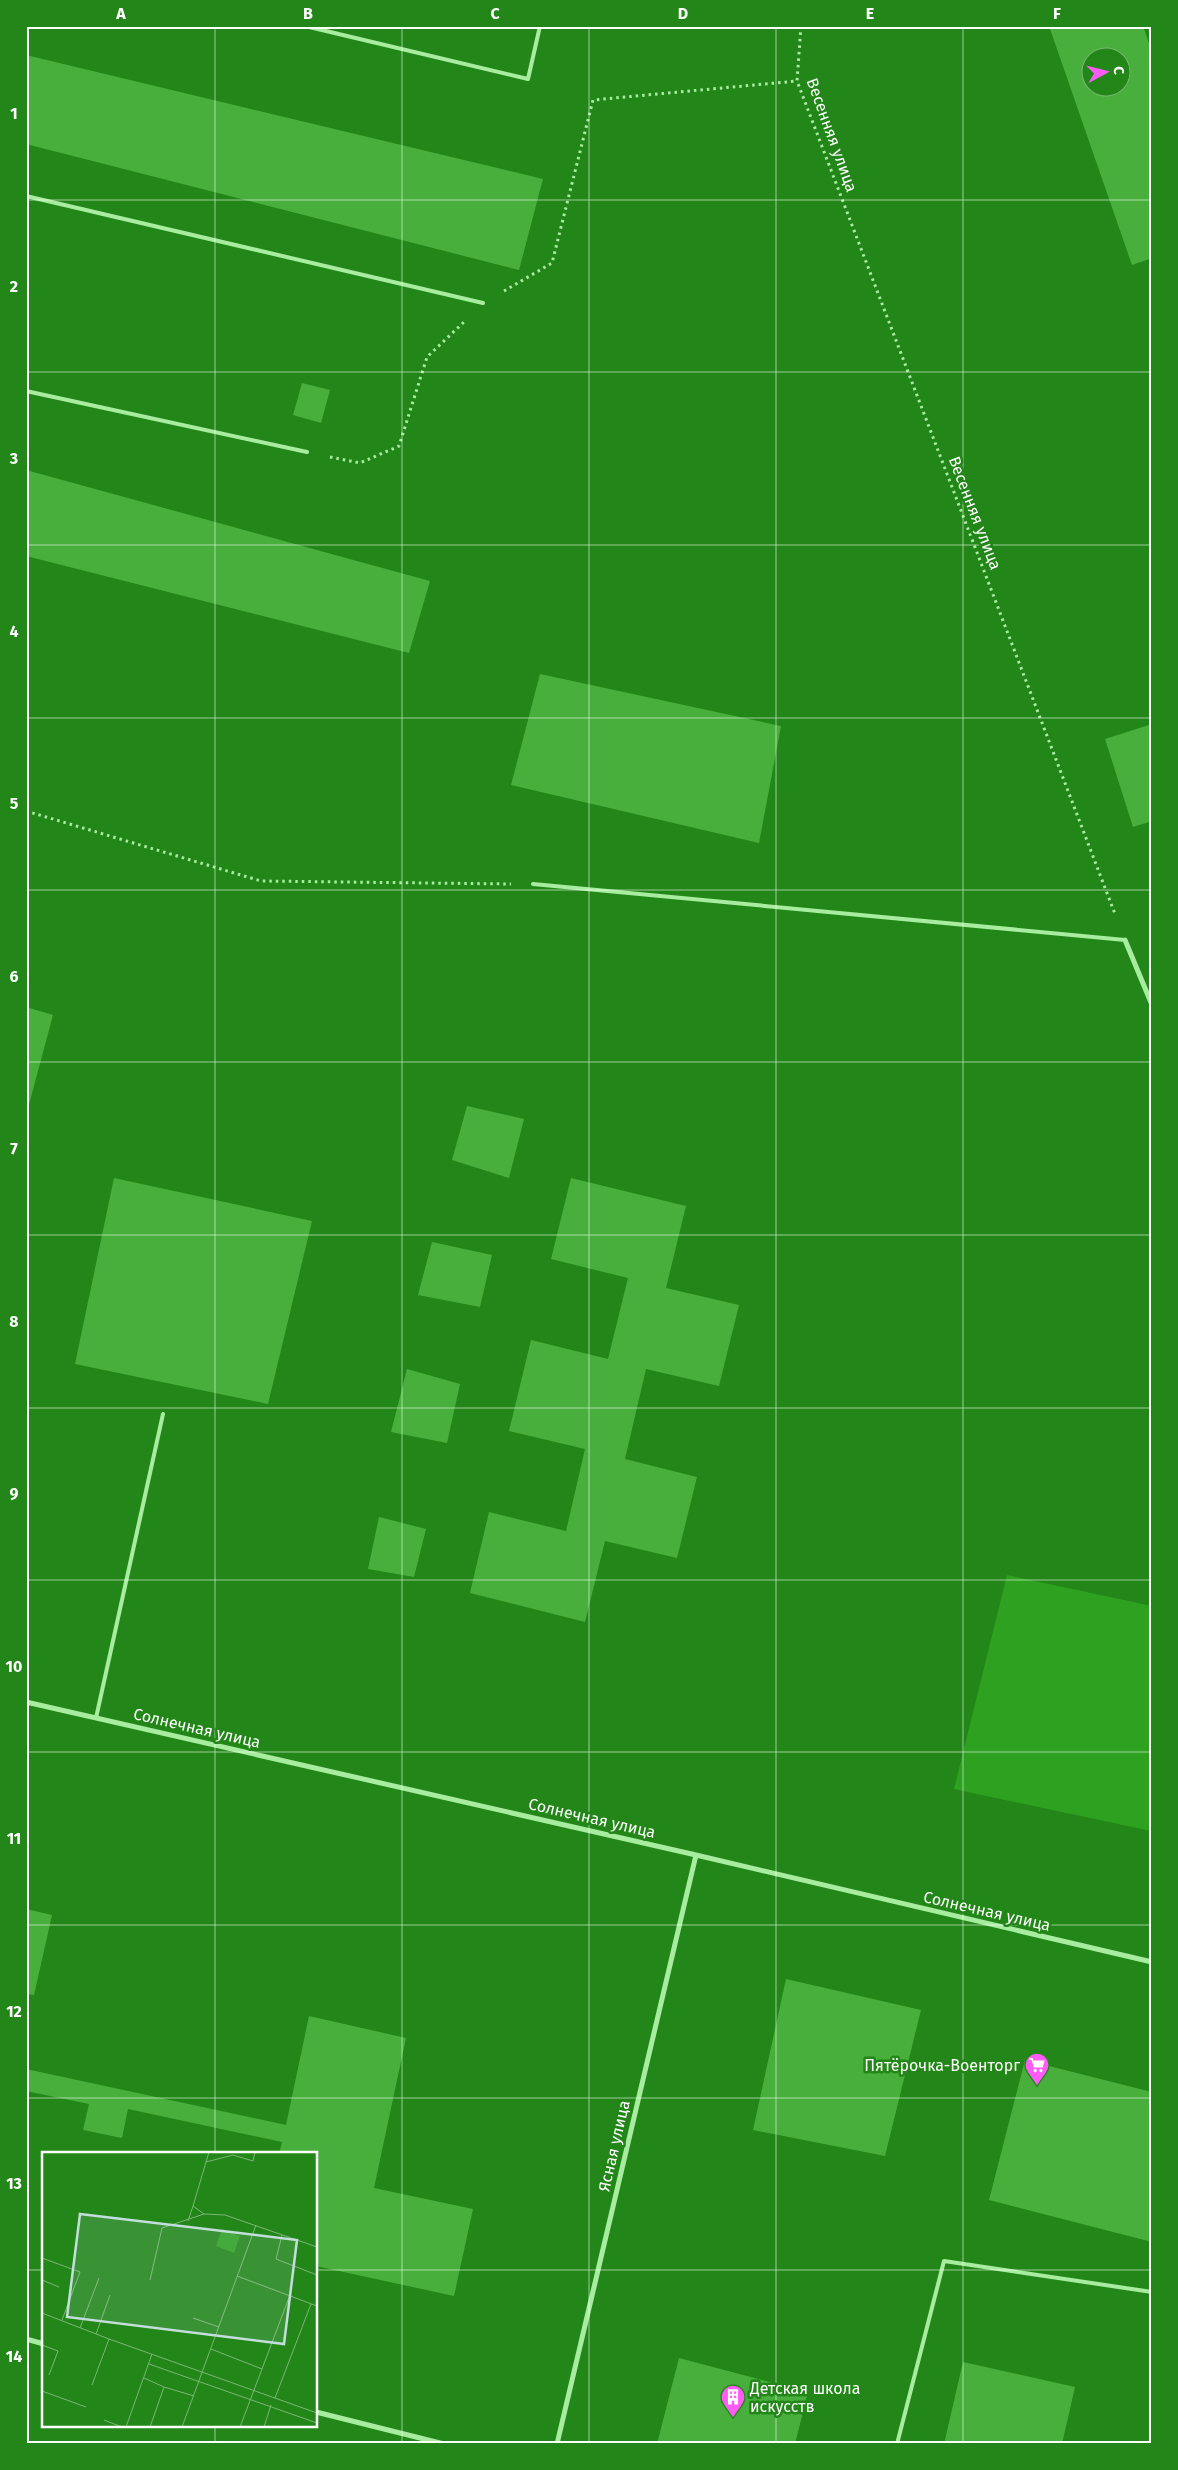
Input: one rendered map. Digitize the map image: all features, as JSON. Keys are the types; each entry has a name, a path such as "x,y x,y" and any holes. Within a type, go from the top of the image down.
{"street":[{"path":"1125,940 1152,1005"},
{"name":"Солнечная улица","path":"26,1702 696,1855 1152,1962"},
{"name":"Ясная улица","path":"557,2444 696,1855"},
{"path":"26,2340 42,2344"},
{"path":"318,2412 444,2444"}],"lane":[{"path":"305,26 528,79 540,26"},
{"path":"26,196 484,303"},
{"path":"26,391 308,452"},
{"path":"532,884 1125,940"},
{"path":"96,1718 163,1414"},
{"path":"897,2444 944,2261 1152,2292"}],"path":[{"name":"Весенняя улица","path":"801,26 797,80 1125,940"},
{"path":"308,452 360,463 399,446 428,358 484,303 552,263 593,100 797,80"},
{"path":"26,812 261,881 532,884"}],"green space":[{"path":"1007,1575 1152,1606 1151,1831 954,1789"}],"building":[{"path":"1049,26 1143,26 1152,52 1152,258 1132,265"},
{"path":"26,55 543,179 519,270 26,144"},
{"path":"302,383 330,390 321,423 293,415"},
{"path":"26,470 430,581 409,653 26,556"},
{"path":"540,674 781,726 759,843 511,785"},
{"path":"1152,724 1152,821 1133,827 1105,739"},
{"path":"26,1007 53,1015 27,1112 26,1112"},
{"path":"467,1106 524,1119 509,1178 452,1160"},
{"path":"114,1178 312,1221 268,1404 75,1364"},
{"path":"571,1178 686,1206 666,1288 739,1305 719,1386 646,1369 625,1459 697,1477 677,1558 605,1541 585,1622 470,1593 489,1512 566,1531 585,1449 509,1431 531,1340 608,1359 628,1278 551,1259"},
{"path":"432,1242 492,1255 480,1307 418,1295"},
{"path":"407,1369 460,1384 447,1443 391,1432"},
{"path":"379,1517 426,1529 414,1577 368,1569"},
{"path":"26,1909 52,1915 34,1995 26,1994"},
{"path":"786,1979 921,2010 885,2156 753,2130"},
{"path":"309,2016 406,2038 374,2188 473,2209 454,2296 318,2266 318,2152 280,2152 282,2142 128,2109 122,2138 83,2130 89,2104 26,2091 26,2069 286,2125"},
{"path":"1025,2060 1152,2092 1152,2242 989,2200"},
{"name":"Детская школа искусств","path":"679,2358 808,2392 795,2444 657,2444"},
{"path":"963,2362 1075,2387 1062,2444 944,2444"}],"place":[{"name":"Пятёрочка-Военторг","path":"1037,2086"},
{"name":"Детская школа искусств","path":"733,2418"}]}
